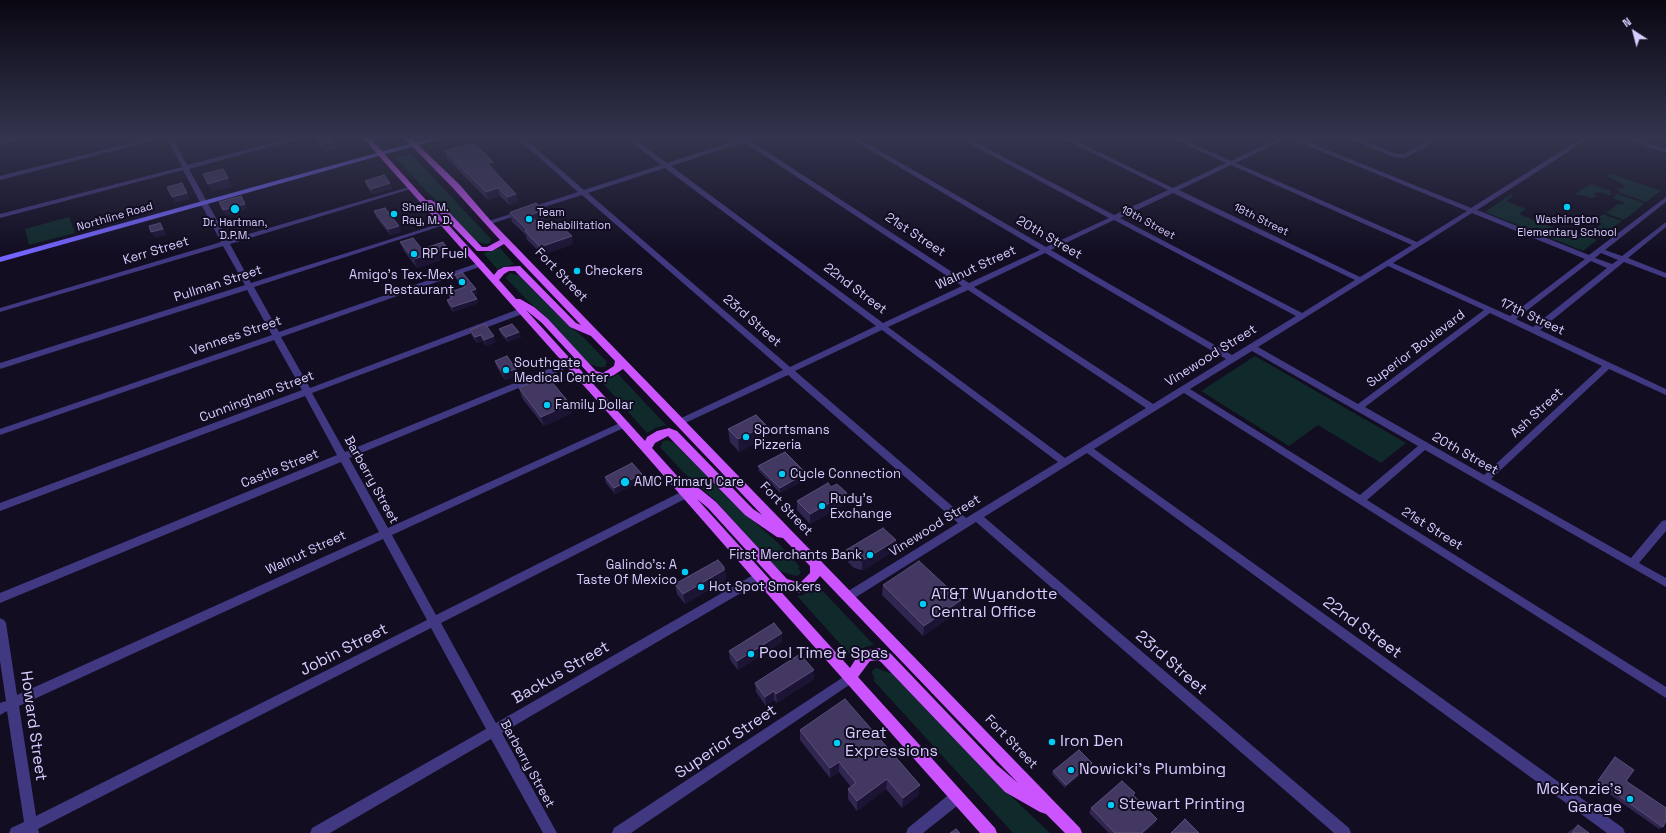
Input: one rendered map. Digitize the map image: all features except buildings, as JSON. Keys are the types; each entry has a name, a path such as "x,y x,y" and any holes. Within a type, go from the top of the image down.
{"main road":[{"name":"Northline Road","path":"0,260 302,177"},
{"path":"401,177 625,424 759,576 990,833"},
{"name":"Fort Street","path":"447,177 488,223 849,596 1075,833"},
{"path":"422,199 443,211 480,249 489,249 505,240"},
{"path":"494,280 501,272 507,269 517,268 573,325 597,335"},
{"path":"508,296 531,308 546,321 593,373 604,376 611,373 619,367 620,359"},
{"path":"646,448 651,440 661,434 669,432 673,434 749,512 799,546"},
{"path":"671,477 696,492 712,505 783,583 799,588 804,587 815,576 816,563"},
{"path":"851,677 867,656 879,654 886,658 1010,787 1056,813"}],"street":[{"path":"0,216 152,177"},
{"name":"Barberry Street","path":"190,177 550,833"},
{"name":"23rd Street","path":"565,177 966,524"},
{"path":"488,223 630,177"},
{"name":"22nd Street","path":"680,177 1065,463"},
{"name":"21st Street","path":"801,177 1153,408"},
{"name":"20th Street","path":"919,177 1232,359"},
{"name":"19th Street","path":"1036,177 1302,316"},
{"name":"18th Street","path":"1145,177 1360,280"},
{"name":"Walnut Street","path":"680,422 1203,177"},
{"path":"1262,177 1417,245"},
{"path":"1388,177 1612,267"},
{"name":"Vinewood Street","path":"849,596 1526,177"},
{"name":"Kerr Street","path":"0,310 411,188"},
{"path":"1510,320 1600,250 1664,203"},
{"name":"Pullman Street","path":"0,366 444,224"},
{"path":"1534,331 1666,224"},
{"path":"1600,250 1666,276"},
{"name":"17th Street","path":"1388,263 1666,392"},
{"name":"Venness Street","path":"0,432 481,265"},
{"name":"Superior Boulevard","path":"1358,408 1489,310"},
{"name":"Cunningham Street","path":"0,507 522,311"},
{"name":"20th Street","path":"1252,347 1666,583"},
{"name":"Castle Street","path":"0,598 569,364"},
{"name":"Ash Street","path":"1484,480 1608,365"},
{"name":"21st Street","path":"1184,389 1666,693"},
{"name":"Walnut Street","path":"0,709 625,424"},
{"path":"1360,500 1424,446"},
{"name":"22nd Street","path":"1088,449 1618,833"},
{"name":"Jobin Street","path":"16,833 31,830 686,494"},
{"name":"23rd Street","path":"978,517 1344,833"},
{"path":"1632,564 1666,524"},
{"name":"Backus Street","path":"317,833 759,576"},
{"name":"Howard Street","path":"0,623 31,830"},
{"name":"Superior Street","path":"619,833 851,677"},
{"path":"912,833 958,797"}],"green space":[{"path":"413,177 433,177 491,239 490,243 485,244 475,241 445,208"},
{"path":"1609,177 1621,177 1661,191 1646,202 1621,193 1617,189 1624,188 1624,185"},
{"path":"1590,184 1611,191 1609,193 1612,194 1609,196 1607,194 1597,192 1593,194 1596,196 1593,198 1575,194"},
{"path":"1512,194 1513,196 1506,201 1526,209 1519,214 1579,238 1584,235 1597,240 1583,251 1485,212"},
{"path":"1617,194 1644,204 1624,220 1606,213 1618,204 1621,205 1625,203 1613,198"},
{"path":"1604,214 1622,221 1611,229 1601,225 1602,223 1596,223 1601,219 1599,217"},
{"path":"69,217 75,233 29,245 25,229"},
{"path":"1600,225 1610,229 1599,238 1583,232 1589,228 1594,230"},
{"path":"500,248 514,264 497,269 483,253"},
{"path":"510,273 521,276 561,318 584,338 607,362 605,367 598,367 589,364 548,319 506,278"},
{"path":"1255,356 1406,443 1381,463 1318,425 1289,446 1201,391"},
{"path":"618,374 666,425 655,428 647,433 600,380 611,378"},
{"path":"666,440 676,443 740,509 777,542 800,567 798,568 801,572 799,575 796,576 779,571 716,501 683,472 660,447 662,442"},
{"path":"818,586 874,645 865,647 852,657 797,596 803,595"},
{"path":"876,668 890,673 893,672 994,780 1050,833 1013,833 873,680 875,679 872,673"}],"place":[{"name":"Washington Elementary School","path":"1567,207"},
{"name":"Dr. Hartman, D.P.M.","path":"235,209"},
{"name":"Sheila M. Ray, M. D.","path":"394,214"},
{"name":"Team Rehabilitation","path":"529,219"},
{"name":"RP Fuel","path":"414,254"},
{"name":"Checkers","path":"577,271"},
{"name":"Amigo’s Tex-Mex Restaurant","path":"462,282"},
{"name":"Southgate Medical Center","path":"506,370"},
{"name":"Family Dollar","path":"547,405"},
{"name":"Sportsmans Pizzeria","path":"746,437"},
{"name":"Cycle Connection","path":"782,474"},
{"name":"AMC Primary Care","path":"625,482"},
{"name":"Rudy's Exchange","path":"822,506"},
{"name":"First Merchants Bank","path":"870,555"},
{"name":"Galindo's: A Taste Of Mexico","path":"685,572"},
{"name":"Hot Spot Smokers","path":"701,587"},
{"name":"AT&T Wyandotte Central Office","path":"923,604"},
{"name":"Pool Time & Spas","path":"751,654"},
{"name":"Iron Den","path":"1052,742"},
{"name":"Great Expressions","path":"837,743"},
{"name":"Nowicki's Plumbing","path":"1071,770"},
{"name":"McKenzie's Garage","path":"1630,799"},
{"name":"Stewart Printing","path":"1111,805"}]}
